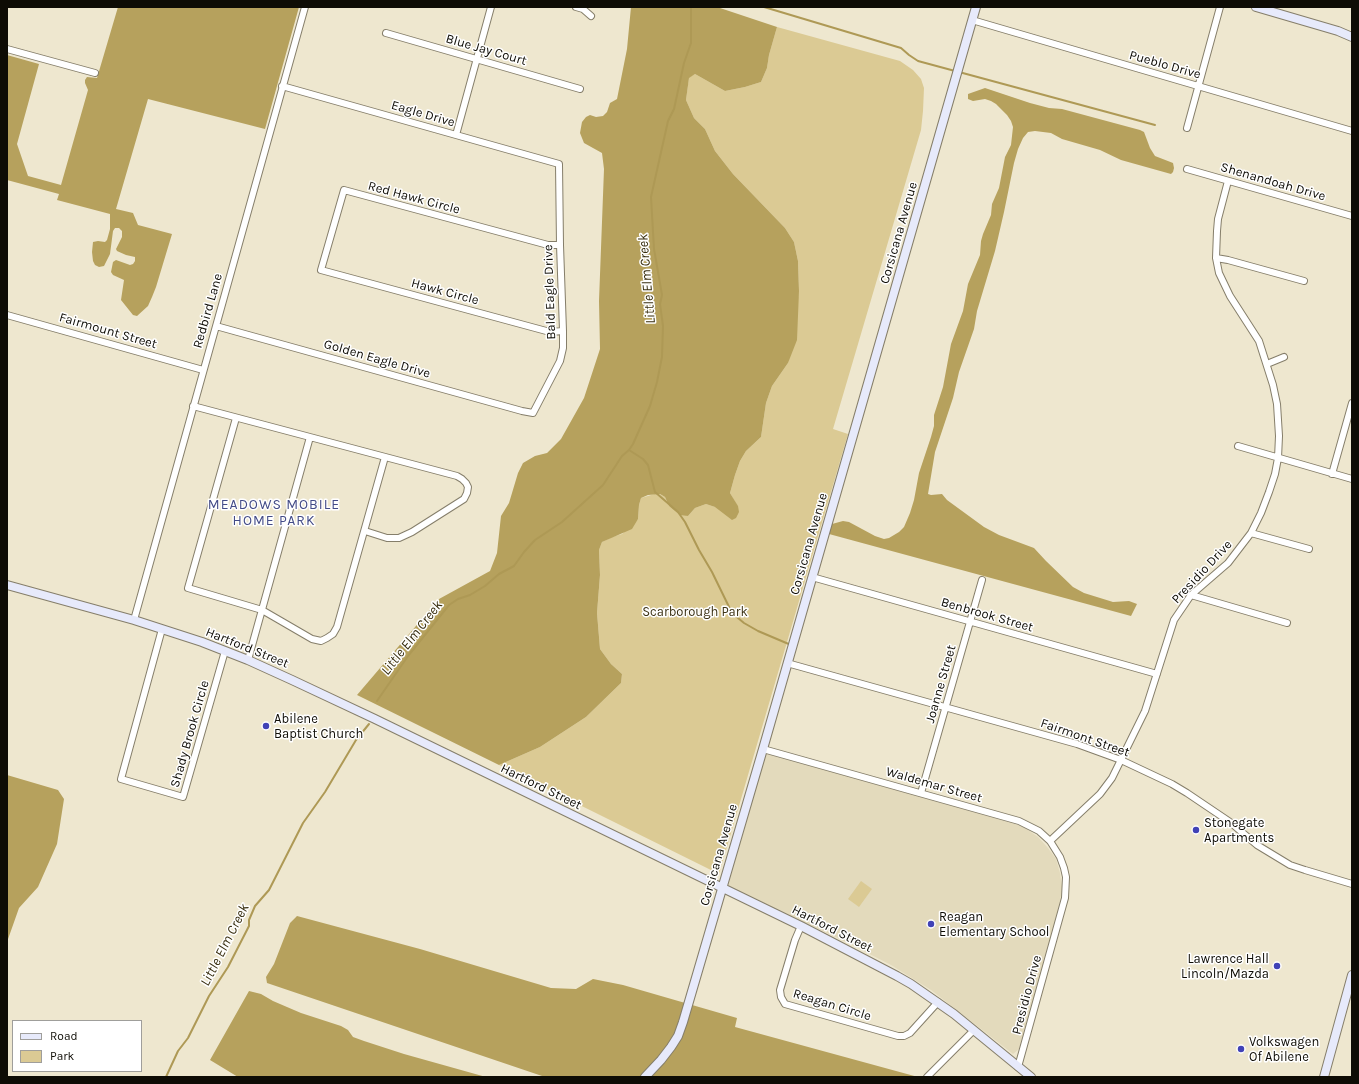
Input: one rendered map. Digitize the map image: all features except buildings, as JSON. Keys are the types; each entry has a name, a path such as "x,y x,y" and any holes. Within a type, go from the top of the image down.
{"street":[{"name":"Redbird Lane","path":"134,620 305,7"},
{"path":"456,135 491,7"},
{"path":"576,7 583,9 591,16"},
{"name":"Corsicana Avenue","path":"645,1077 661,1060 678,1036 763,749 976,7"},
{"path":"1187,128 1220,7"},
{"path":"1256,7 1338,30 1352,37"},
{"name":"Pueblo Drive","path":"972,20 1352,131"},
{"name":"Blue Jay Court","path":"386,33 478,58 580,89"},
{"path":"7,49 95,73"},
{"name":"Eagle Drive","path":"282,86 559,164"},
{"name":"Bald Eagle Drive","path":"533,412 560,361 563,348 559,164"},
{"name":"Shenandoah Drive","path":"1187,170 1352,216"},
{"name":"Presidio Drive","path":"1050,842 1100,794 1112,778 1145,711 1174,620 1191,596 1228,563 1251,533 1269,492 1278,458 1279,436 1277,404 1267,364 1259,341 1237,308 1223,283 1216,258 1218,219 1228,181"},
{"name":"Red Hawk Circle","path":"321,270 344,190 548,246 560,245"},
{"path":"1216,258 1304,281"},
{"name":"Hawk Circle","path":"321,270 550,332 563,331"},
{"name":"Fairmount Street","path":"7,315 203,370"},
{"name":"Golden Eagle Drive","path":"216,326 514,409 533,412"},
{"path":"1267,364 1284,357"},
{"path":"1332,474 1352,403"},
{"path":"193,406 462,478 468,487 464,499 412,532 399,538 387,538 365,531"},
{"path":"236,418 188,588 262,610 312,639 321,641 327,638 333,634 337,626 385,457"},
{"path":"248,660 310,437"},
{"path":"1238,446 1352,479"},
{"path":"1251,533 1309,549"},
{"name":"Benbrook Street","path":"812,577 1157,674"},
{"name":"Joanne Street","path":"921,793 982,580"},
{"name":"Hartford Street","path":"7,585 134,620 225,651 248,660 382,723 801,926 898,976 938,1002 1031,1077"},
{"path":"1191,596 1288,623"},
{"name":"Shady Brook Circle","path":"162,629 121,779 183,797 225,651"},
{"name":"Fairmont Street","path":"787,663 1077,744 1121,760 1158,777 1187,793 1230,822 1258,845 1290,864 1352,884"},
{"name":"Waldemar Street","path":"763,749 1019,821 1038,832 1050,842 1060,857 1064,868 1066,882"},
{"name":"Presidio Drive","path":"1018,1067 1065,898 1066,882"},
{"name":"Reagan Circle","path":"801,926 795,940 780,990 781,997 785,1004 898,1036 904,1036 910,1033 938,1002"},
{"path":"1324,1077 1352,975"},
{"path":"928,1077 974,1030"}],"shaded area":[{"path":"118,7 299,7 265,129 148,99 116,209 133,213 138,225 172,234 152,297 148,306 137,316 133,315 121,300 124,280 113,275 111,272 113,262 116,260 130,265 135,261 135,257 126,255 117,251 116,249 122,237 122,231 119,228 115,228 113,231 110,254 104,266 99,267 95,265 93,261 93,242 105,242 107,240 110,229 110,214 57,200 59,194 7,180 7,55 39,64 17,144 28,176 61,185 88,90 85,80 87,77 97,78"},
{"path":"631,7 717,7 777,27 767,68 761,82 725,91 695,74 689,78 686,100 694,118 705,129 715,151 733,174 785,228 794,242 798,261 799,291 797,340 788,363 772,386 766,403 761,437 746,451 740,461 735,475 730,493 738,506 739,512 736,518 732,520 715,507 706,504 695,508 688,516 680,515 669,506 665,497 660,494 648,495 641,498 638,519 632,529 602,542 599,550 600,575 597,613 600,649 611,664 622,674 621,683 586,717 540,747 499,765 357,695 439,599 490,571 497,553 501,516 509,503 518,473 523,463 535,456 547,453 561,439 584,398 600,349 599,301 604,169 602,153 584,143 580,133 582,122 586,117 590,115 596,117 603,116 607,112 610,103 617,99 627,49"},
{"path":"985,88 1030,103 1049,108 1062,109 1140,130 1144,132 1150,148 1155,156 1173,163 1174,168 1171,174 1121,160 1100,150 1062,139 1051,133 1035,131 1028,132 1023,138 1014,163 995,251 977,311 974,329 959,372 953,398 935,452 928,494 942,494 947,500 984,527 999,535 1034,548 1073,587 1084,593 1113,602 1129,601 1137,604 1131,616 829,534 832,524 843,521 849,522 875,536 884,539 889,538 904,527 910,513 919,473 934,426 934,415 943,387 951,344 963,311 968,284 980,255 981,241 991,215 992,204 999,188 1005,157 1011,145 1013,127 1007,115 991,101 985,99 973,101 968,99 968,94"},
{"name":"Reagan Elementary School","path":"766,753 1015,824 1025,828 1038,837 1048,848 1056,859 1060,873 1062,887 1060,903 1019,1049 1013,1054 931,990 891,965 728,886"},
{"path":"7,775 58,790 64,799 57,844 38,887 19,908 7,942"},
{"path":"297,916 420,949 551,988 576,989 593,979 623,985 737,1018 735,1027 918,1077 545,1077 267,983 266,977 274,964 290,923"},
{"path":"249,991 261,994 301,1013 341,1026 348,1030 353,1037 364,1041 486,1077 238,1077 210,1060"}],"green space":[{"name":"Scarborough Park","path":"777,27 900,61 913,70 921,79 924,88 923,111 921,130 833,429 848,434 719,874 499,765 540,747 586,717 621,683 622,674 611,664 600,649 597,613 600,575 599,550 602,542 622,534 638,519 641,498 658,493 665,497 669,506 688,516 695,508 706,504 715,507 738,507 730,493 735,475 740,461 746,451 761,437 766,403 772,386 788,363 799,291 798,261 794,242 785,228 733,174 715,151 705,129 694,118 686,100 689,77 695,74 725,91 761,82 767,68"},
{"path":"861,881 872,889 859,907 848,899"}],"waterway":[{"name":"Little Elm Creek","path":"377,701 408,656 449,605 458,599 470,595 485,586 499,574 514,566 535,540 562,522 603,485 622,456 633,444 650,406 662,357 663,326 660,304 662,295 654,249 651,197 668,121 674,109 684,63 691,43 691,7"},
{"path":"764,7 901,48 918,61 955,71"},
{"path":"959,72 1155,125"},
{"path":"629,450 643,459 648,465 655,492 678,512 685,522 732,613 744,623 758,631 791,645"},
{"name":"Little Elm Creek","path":"166,1077 178,1051 188,1038 209,996 228,967 249,926 249,920 255,906 269,890 303,823 325,792 356,740 369,724"}],"place":[{"name":"Abilene Baptist Church","path":"266,726"},
{"name":"Stonegate Apartments","path":"1196,830"},
{"name":"Reagan Elementary School","path":"931,924"},
{"name":"Lawrence Hall Lincoln/Mazda","path":"1277,966"},
{"name":"Volkswagen Of Abilene","path":"1241,1049"}],"district":[{"name":"MEADOWS MOBILE HOME PARK","path":"274,514"}]}
